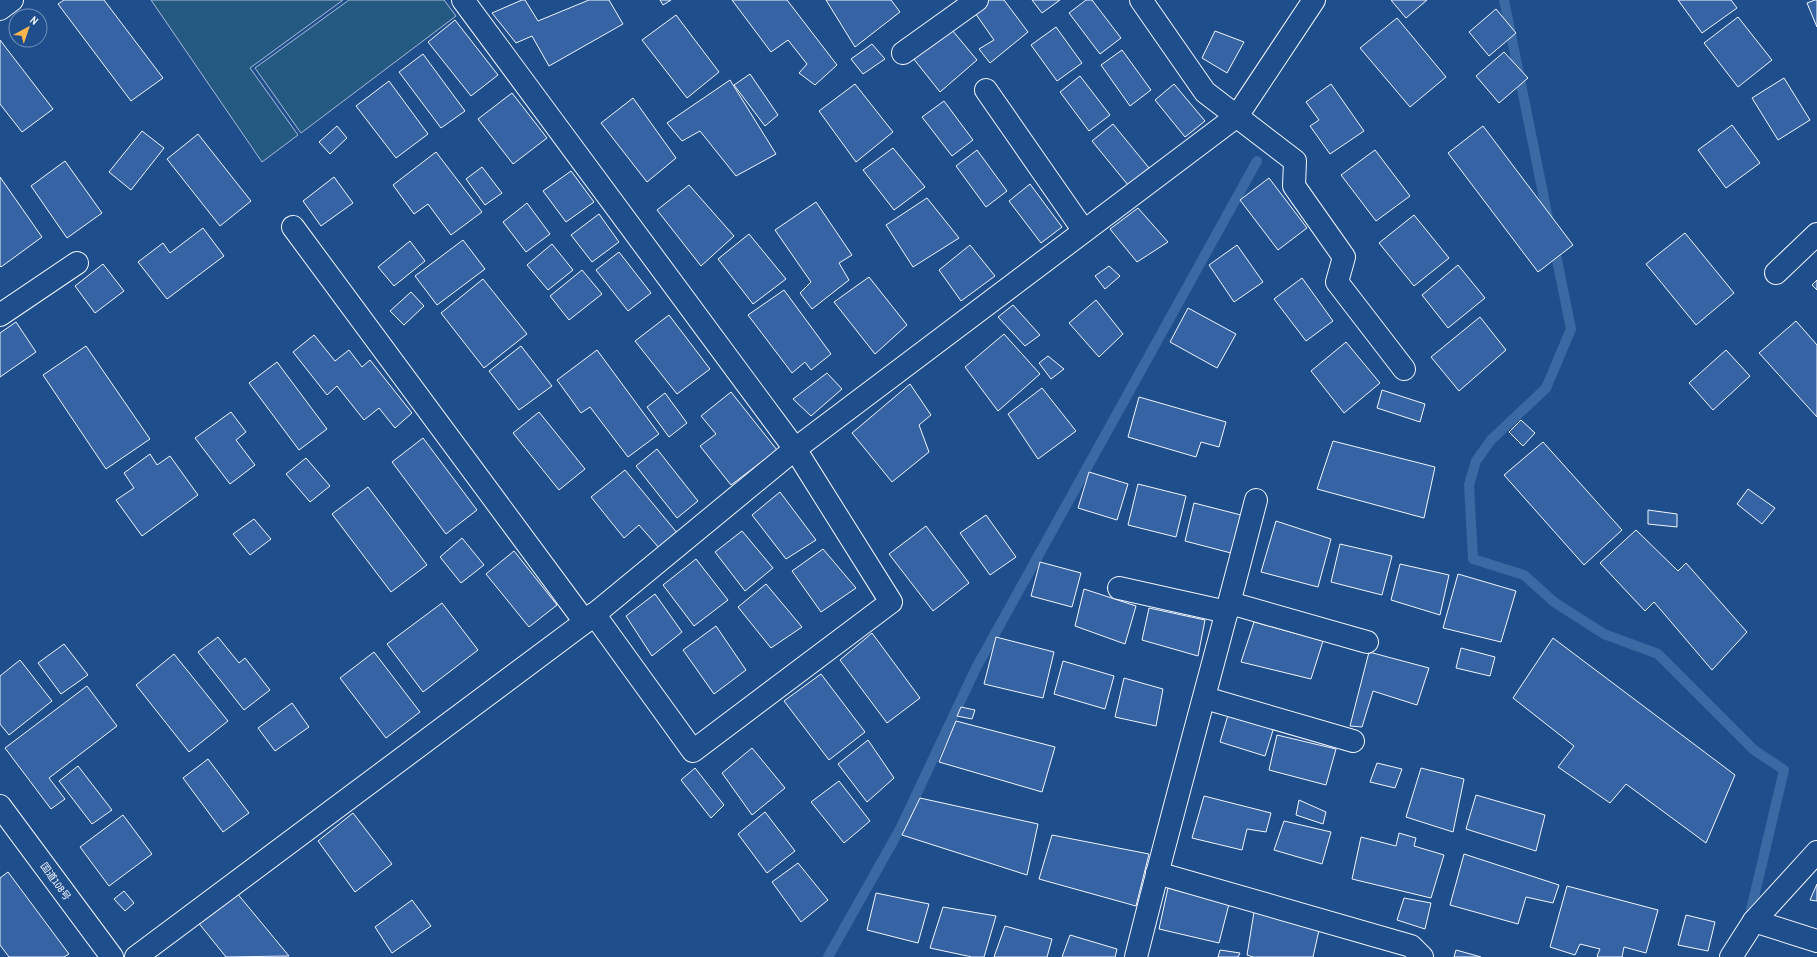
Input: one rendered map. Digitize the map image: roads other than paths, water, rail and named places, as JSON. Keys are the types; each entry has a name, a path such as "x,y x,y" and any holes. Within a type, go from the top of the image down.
{"main road":[{"path":"0,9 12,0"},
{"path":"293,227 693,751 891,602 795,449 464,0"},
{"path":"903,53 977,0"},
{"path":"1142,0 1205,92 1296,161 1294,186 1344,256 1337,282 1404,369"},
{"path":"136,957 590,618 795,449 1237,116 1314,0"},
{"path":"986,90 1084,231"},
{"path":"1776,273 1817,234"},
{"path":"0,315 76,263"},
{"path":"1136,957 1256,500"},
{"path":"1119,588 1228,608 1367,642"},
{"path":"1204,698 1353,741"},
{"name":"国道108号","path":"0,806 112,957"},
{"path":"1731,957 1754,921 1817,852"},
{"path":"1157,873 1410,946 1422,957"},
{"path":"1754,921 1817,941"}],"waterway":[{"path":"1504,0 1549,223"},
{"path":"828,957 900,829 976,668 1257,161"},
{"path":"1554,245 1571,329 1546,388 1491,440 1476,461 1469,485 1473,559 1524,575 1554,602 1604,634 1658,654 1754,750 1784,770 1751,910"}]}
